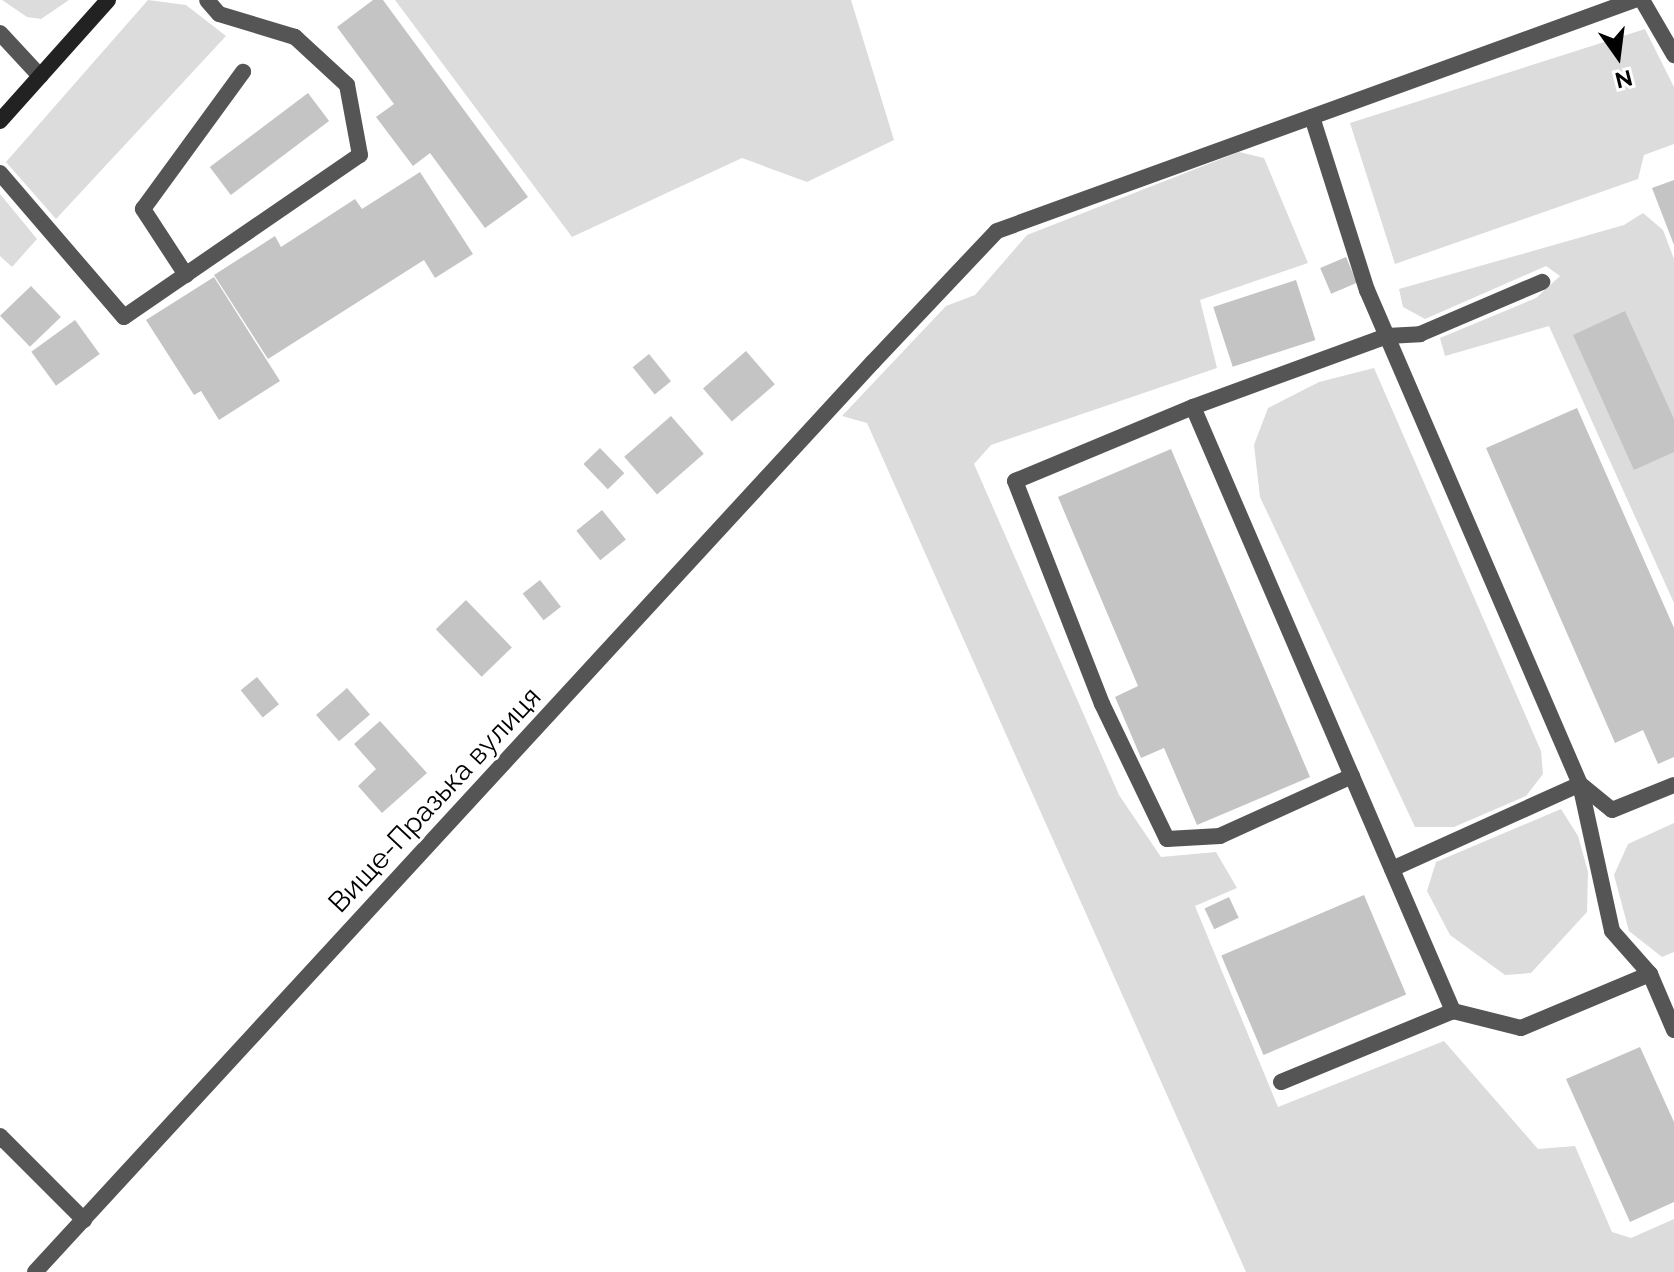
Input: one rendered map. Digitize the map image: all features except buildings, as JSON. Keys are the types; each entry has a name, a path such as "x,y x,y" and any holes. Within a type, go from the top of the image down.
{"main road":[{"path":"0,121 108,0"}],"street":[{"path":"0,173 124,317 360,155 347,85 295,37 219,14 207,0"},
{"name":"Вище-Празька вулиця","path":"35,1272 997,231 1634,0"},
{"path":"1642,0 1674,55"},
{"path":"0,33 40,76"},
{"path":"186,275 143,209 243,72"},
{"path":"1312,117 1367,290 1580,784 1612,931 1650,974 1674,1030"},
{"path":"1352,776 1220,836 1167,839 1102,704 1015,481 1193,407 1387,336 1420,334 1542,282"},
{"path":"1193,407 1453,1011"},
{"path":"1580,784 1612,810 1674,785"},
{"path":"1392,869 1580,784"},
{"path":"1281,1082 1453,1011 1521,1028 1650,974"},
{"path":"0,1136 84,1220"}],"shaded area":[{"path":"2,0 69,0 41,19 27,17"},
{"path":"148,0 186,5 226,36 56,219 6,162"},
{"path":"395,0 851,0 894,140 807,182 742,158 572,237"},
{"path":"1645,29 1674,87 1674,144 1644,155 1638,179 1395,264 1350,123"},
{"path":"1239,152 1264,158 1308,263 1200,300 1217,368 991,445 974,464 1119,795 1161,857 1216,852 1237,888 1195,906 1278,1107 1444,1041 1538,1149 1575,1146 1612,1232 1631,1238 1674,1219 1674,1272 1246,1272 867,423 842,416 946,306 975,295 1027,235"},
{"path":"0,194 37,239 12,267 0,256"},
{"path":"1643,213 1663,230 1674,259 1674,603 1549,326 1445,356 1440,338 1536,298 1560,276 1546,266 1425,319 1403,307 1399,289 1624,225"},
{"path":"1374,368 1541,751 1543,774 1526,796 1454,827 1415,827 1260,497 1254,445 1268,408 1319,382"},
{"path":"1561,809 1578,836 1588,872 1587,912 1531,973 1505,975 1450,935 1427,891 1436,862"},
{"path":"1674,823 1674,952 1662,957 1629,931 1614,875 1628,844"}]}
